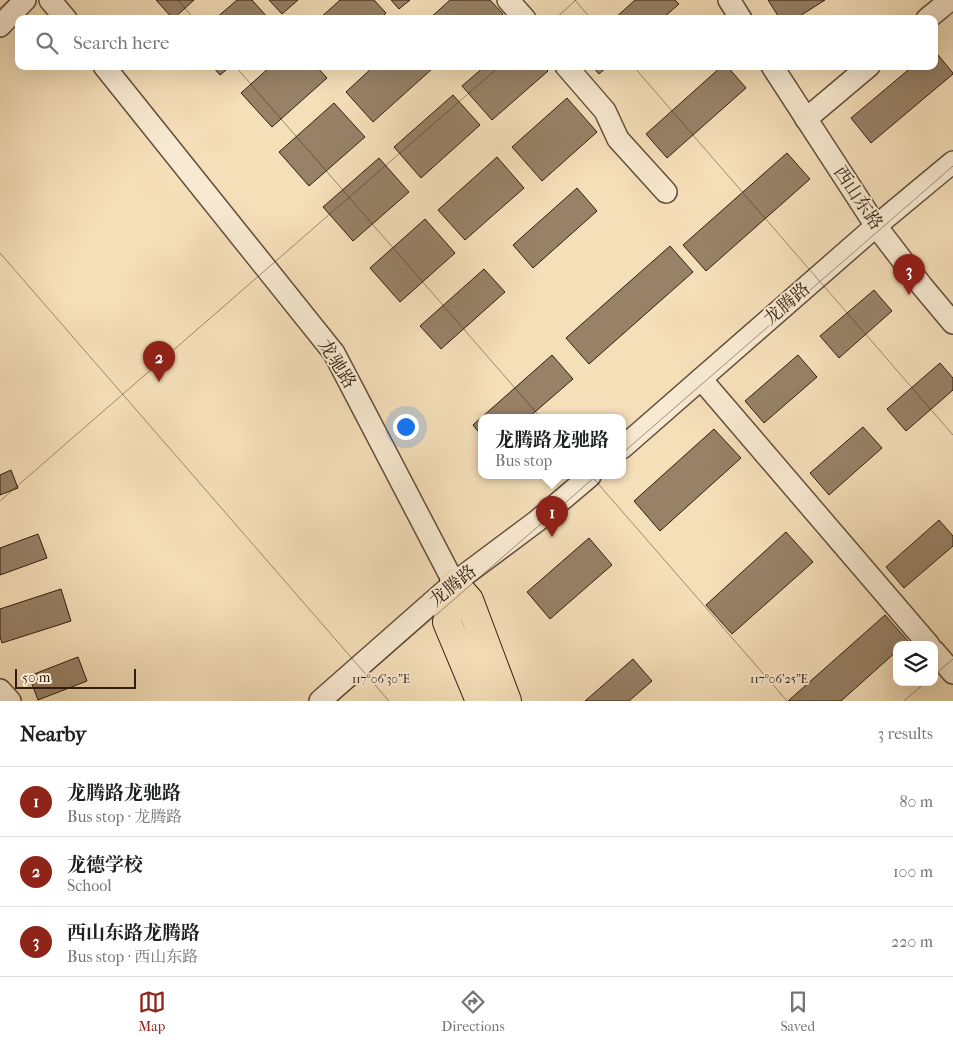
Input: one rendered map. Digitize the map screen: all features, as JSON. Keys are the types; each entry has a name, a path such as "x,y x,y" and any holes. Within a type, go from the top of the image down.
{"main road":[{"path":"454,583 446,622 480,701"},
{"name":"龙驰路","path":"454,583 469,600 507,701"}],"street":[{"path":"0,26 24,0"},
{"path":"50,0 63,15"},
{"path":"508,0 521,15"},
{"path":"729,0 738,15"},
{"path":"932,15 950,0"},
{"name":"龙驰路","path":"107,70 334,353 454,583"},
{"path":"569,70 605,111 618,139 666,192"},
{"name":"西山东路","path":"775,70 876,226 953,323"},
{"path":"806,119 865,70"},
{"name":"龙腾路","path":"626,444 876,226 953,162"},
{"path":"701,378 926,641"},
{"name":"龙腾路","path":"320,701 454,583 537,522 587,479"},
{"path":"938,656 953,673"},
{"path":"0,690 10,701"}],"building":[{"path":"156,0 194,0 177,15 169,15"},
{"path":"237,0 252,0 265,15 220,15"},
{"path":"269,0 298,0 282,14"},
{"path":"340,0 374,0 386,13 384,15 323,15"},
{"path":"391,0 410,0 399,9"},
{"path":"450,0 490,0 503,14 502,15 433,15"},
{"path":"635,0 675,0 679,4 667,15 618,15"},
{"path":"768,0 825,0 801,15 777,15"},
{"path":"938,55 953,73 871,143 851,118 908,70 938,70"},
{"path":"216,70 226,70 220,75"},
{"path":"267,70 320,70 327,78 272,127 241,93"},
{"path":"370,70 431,70 373,122 346,92"},
{"path":"480,70 548,71 492,120 462,86"},
{"path":"596,70 604,70 599,74"},
{"path":"718,70 730,70 746,88 667,158 646,134"},
{"path":"453,95 480,125 421,178 394,147"},
{"path":"567,98 597,132 542,181 512,147"},
{"path":"334,103 365,137 309,186 279,152"},
{"path":"787,153 810,179 706,271 683,245"},
{"path":"497,157 524,188 465,240 438,210"},
{"path":"379,158 409,192 353,241 323,207"},
{"path":"577,188 597,211 533,268 513,245"},
{"path":"425,219 455,253 400,302 370,268"},
{"path":"670,246 693,272 589,364 566,338"},
{"path":"484,269 505,292 441,349 420,326"},
{"path":"874,290 892,311 839,358 820,336"},
{"path":"552,355 573,379 533,414 485,414"},
{"path":"798,355 817,377 764,423 745,401"},
{"path":"940,363 953,378 953,390 906,431 887,409"},
{"path":"478,421 478,431 473,425"},
{"path":"863,427 882,448 829,495 810,473"},
{"path":"714,429 741,458 660,531 634,501"},
{"path":"11,470 18,488 0,495 0,475"},
{"path":"939,520 953,536 953,546 904,588 886,567"},
{"path":"786,532 813,562 732,634 706,605"},
{"path":"38,534 47,558 0,575 0,548"},
{"path":"589,538 612,565 550,619 527,592"},
{"path":"61,589 71,621 2,643 0,637 0,609"},
{"path":"885,615 908,641 893,641 893,655 841,701 788,701"},
{"path":"78,657 87,681 38,700 29,676"},
{"path":"633,659 652,681 629,701 585,701"}],"place":[{"name":"西山东路龙腾路","path":"909,295"},
{"name":"龙德学校","path":"159,382"},
{"name":"龙腾路龙驰路","path":"552,537"}]}
